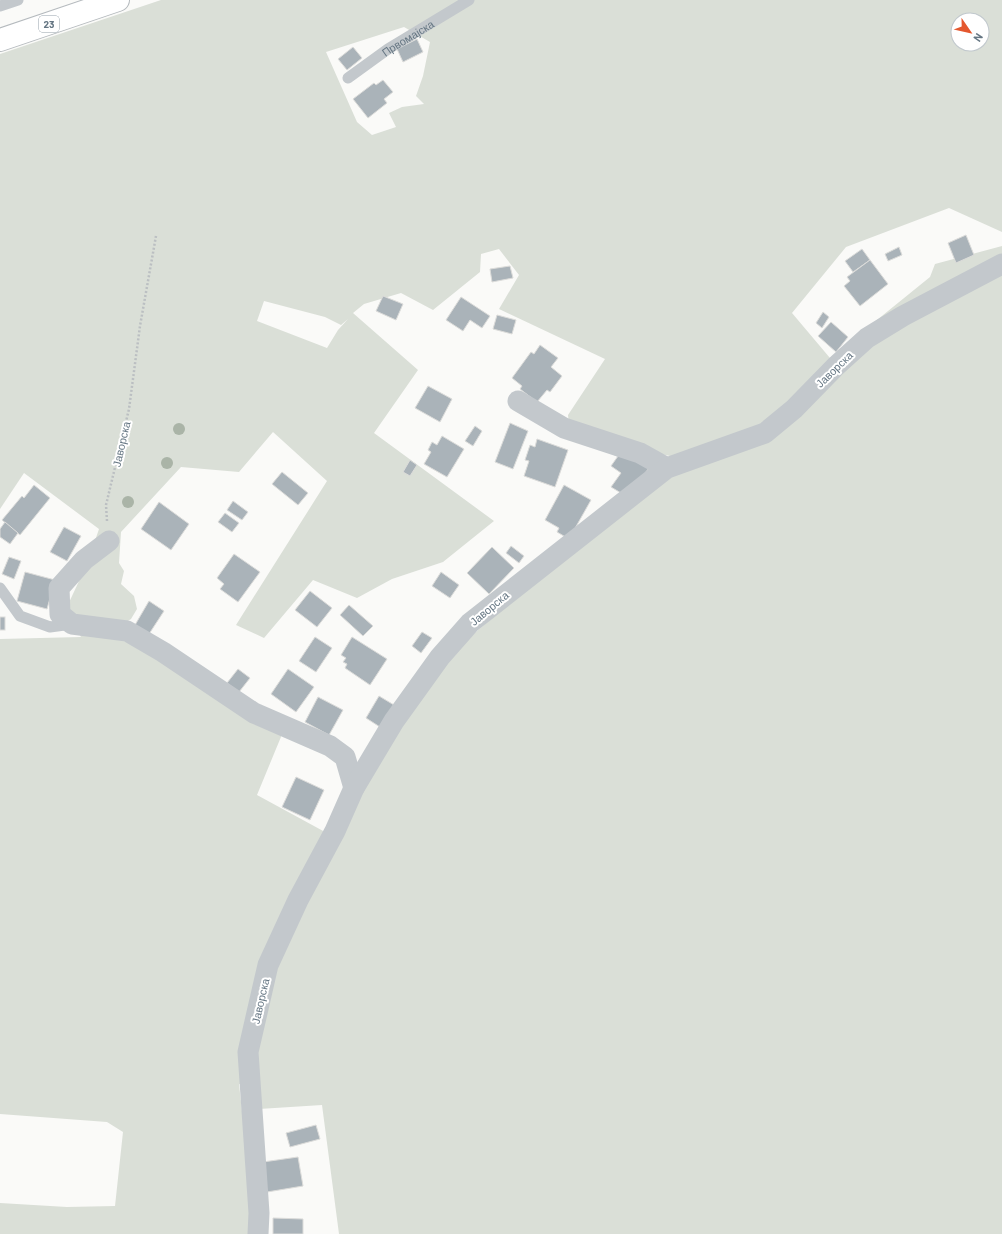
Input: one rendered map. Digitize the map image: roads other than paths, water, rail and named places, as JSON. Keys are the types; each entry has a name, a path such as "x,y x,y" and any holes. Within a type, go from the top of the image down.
{"main road":[{"name":"23","path":"0,40 118,0"}],"street":[{"name":"Јаворска","path":"258,1234 259,1213 248,1052 268,966 298,900 335,831 354,788 394,721 440,656 470,623 667,468 764,434 794,409 836,366 867,338 903,316 1002,264"},
{"path":"518,401 564,428 640,453 667,468"},
{"path":"109,541 84,560 59,588 60,614 72,624 127,631 163,652 254,713 330,746 345,757 354,788"}],"lane":[{"path":"0,6 18,0"},
{"name":"Првомајска","path":"348,78 388,49 469,0"},
{"path":"0,588 20,616 50,627 72,624"}]}
